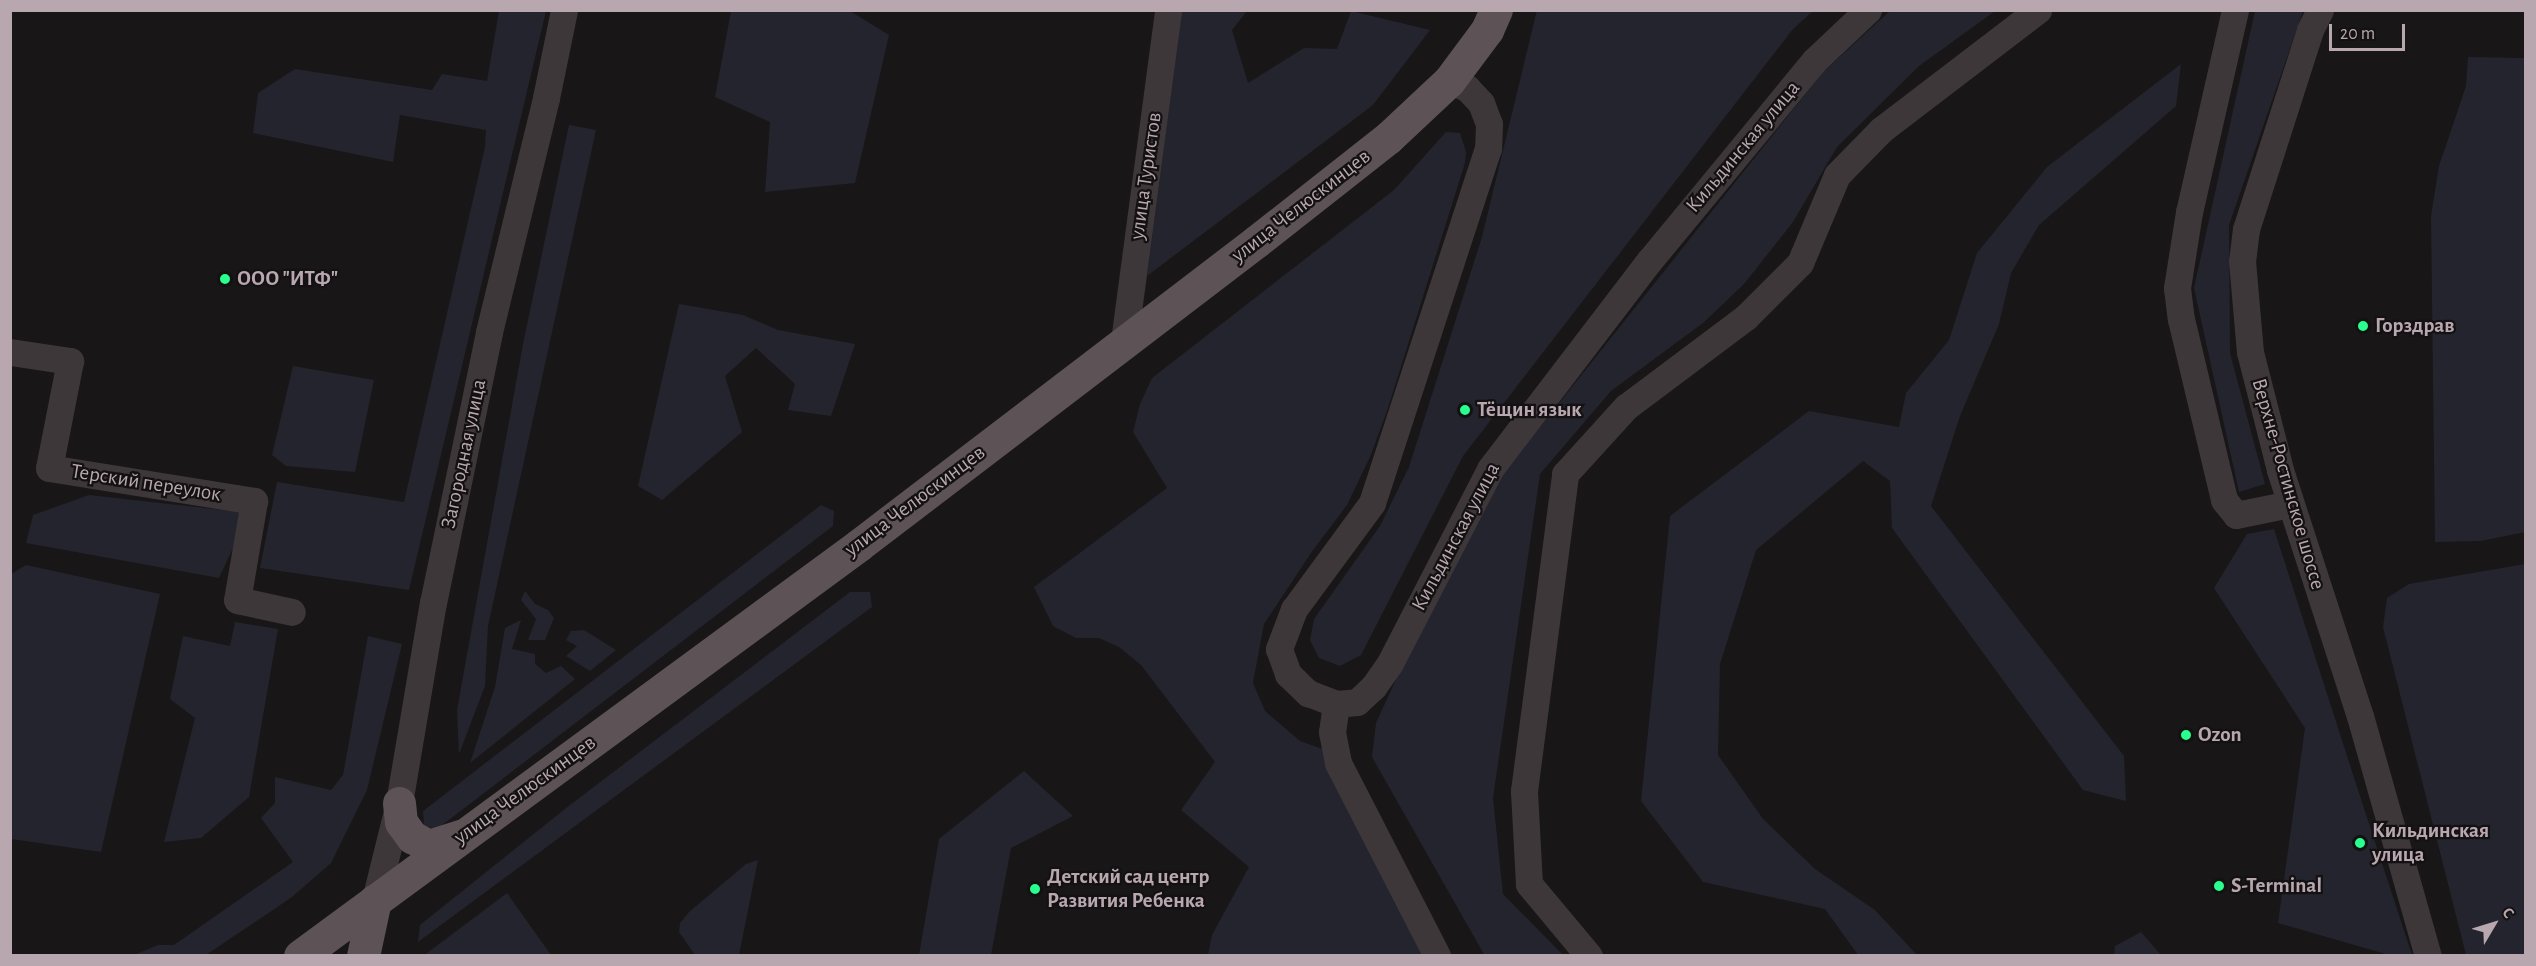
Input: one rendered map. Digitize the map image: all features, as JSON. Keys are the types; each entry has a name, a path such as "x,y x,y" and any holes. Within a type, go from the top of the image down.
{"main road":[{"name":"улица Челюскинцев","path":"300,956 858,545 1257,241 1388,138 1449,81 1487,30 1496,10"},
{"path":"399,803 401,822 412,837 429,846 443,843 466,833"},
{"path":"363,956 375,900"}],"street":[{"name":"Загородная улица","path":"375,900 399,803 432,603 489,332 546,98 564,10"},
{"name":"улица Туристов","path":"1124,341 1168,10"},
{"name":"Кильдинская улица","path":"1336,704 1357,702 1374,686 1390,663 1490,468 1628,288 1815,60 1868,10"},
{"path":"1589,956 1528,884 1524,791 1565,474 1626,407 1746,317 1800,263 1837,175 1881,130 2038,10"},
{"path":"2235,10 2189,212 2177,288 2181,319 2224,500 2236,514 2290,504"},
{"name":"Верхне-Ростинское шоссе","path":"2320,10 2310,30 2246,229 2242,261 2250,352 2290,504 2360,716 2428,956"},
{"path":"1437,956 1338,763 1332,732 1336,704 1308,693 1288,674 1279,649 1294,609 1372,503 1488,148 1489,124 1481,103 1467,88 1449,81"},
{"name":"Терский переулок","path":"10,351 70,361 49,468 254,501 237,600 292,612"}],"shaded area":[{"path":"1537,10 1813,11 1793,29 1463,456 1361,655 1340,666 1319,658 1310,640 1314,619 1380,526 1409,467 1482,237"},
{"path":"499,11 546,11 409,590 260,568 277,482 404,502 485,147 486,130 400,115 393,162 253,133 258,93 295,69 432,90 442,74 487,81"},
{"path":"731,11 850,11 889,35 855,183 765,192 770,122 715,97"},
{"path":"1182,11 1247,11 1232,30 1248,83 1304,48 1337,49 1351,11 1430,30 1373,105 1147,276"},
{"path":"1890,11 1995,11 1919,66 1837,147 1793,222 1744,284 1703,323 1611,391 1540,474 1493,798 1503,894 1563,955 1485,956 1372,757 1376,723 1398,675 1504,472 1823,72"},
{"path":"2255,11 2303,11 2229,225 2230,353 2265,484 2239,492 2194,288"},
{"path":"2468,57 2525,58 2525,532 2481,541 2435,542 2431,216 2439,166 2466,86"},
{"path":"2181,64 2176,106 2039,225 2011,273 1999,324 1960,416 1931,506 2124,756 2126,801 2083,790 1892,528 1890,481 1863,461 1756,550 1720,664 1718,755 1763,819 1815,869 1875,910 1917,955 1858,955 1825,909 1703,882 1641,801 1670,516 1809,411 1899,427 1906,393 1949,340 1977,253 2047,167"},
{"path":"569,125 596,130 488,626 485,686 459,754 457,710 523,344"},
{"path":"1446,132 1460,133 1466,152 1465,163 1387,411 1370,457 1347,505 1311,553 1264,624 1253,683 1265,711 1300,741 1342,756 1436,955 1208,955 1212,935 1249,867 1181,810 1215,762 1141,665 1119,647 1099,638 1076,638 1053,626 1034,587 1167,488 1133,432 1140,404 1152,378 1394,190"},
{"path":"679,304 743,315 778,330 855,344 831,416 788,410 795,384 756,348 725,376 742,432 662,500 638,486"},
{"path":"293,366 374,380 355,472 286,466 272,455"},
{"path":"89,495 241,512 233,548 219,578 26,543 33,515"},
{"path":"821,505 834,511 833,526 437,829 424,826 423,811"},
{"path":"2274,529 2412,955 2389,955 2278,923 2305,728 2214,588 2247,534"},
{"path":"2525,564 2525,955 2466,955 2383,627 2387,598 2409,584"},
{"path":"26,565 160,594 101,852 11,839 11,574"},
{"path":"525,591 535,604 548,610 554,618 545,640 528,640 536,619 521,600"},
{"path":"850,592 870,592 872,607 418,942 420,925 570,805"},
{"path":"521,620 512,649 535,654 535,664 546,673 561,666 575,679 470,763 495,687 505,628"},
{"path":"235,622 278,629 249,797 201,838 164,842 195,718 170,699 183,636 230,646"},
{"path":"584,630 616,650 590,671 566,656 577,646 566,640 571,631"},
{"path":"368,636 402,644 367,790 331,863 292,897 206,955 134,955 158,945 174,945 293,862 261,818 275,803 275,777 331,790 343,775"},
{"path":"1024,771 1073,816 1011,848 991,955 919,955 939,839"},
{"path":"758,860 739,955 695,955 679,932 680,923 689,912 746,864"},
{"path":"507,893 551,955 426,955 427,953"},
{"path":"2141,932 2161,955 2114,955 2115,946"}],"place":[{"name":"ООО \"ИТФ\"","path":"225,279"},
{"name":"Горздрав","path":"2363,326"},
{"name":"Тёщин язык","path":"1465,410"},
{"name":"Ozon","path":"2186,735"},
{"name":"Кильдинская улица","path":"2360,843"},
{"name":"S-Terminal","path":"2219,886"},
{"name":"Детский сад центр Развития Ребенка","path":"1035,889"}]}
